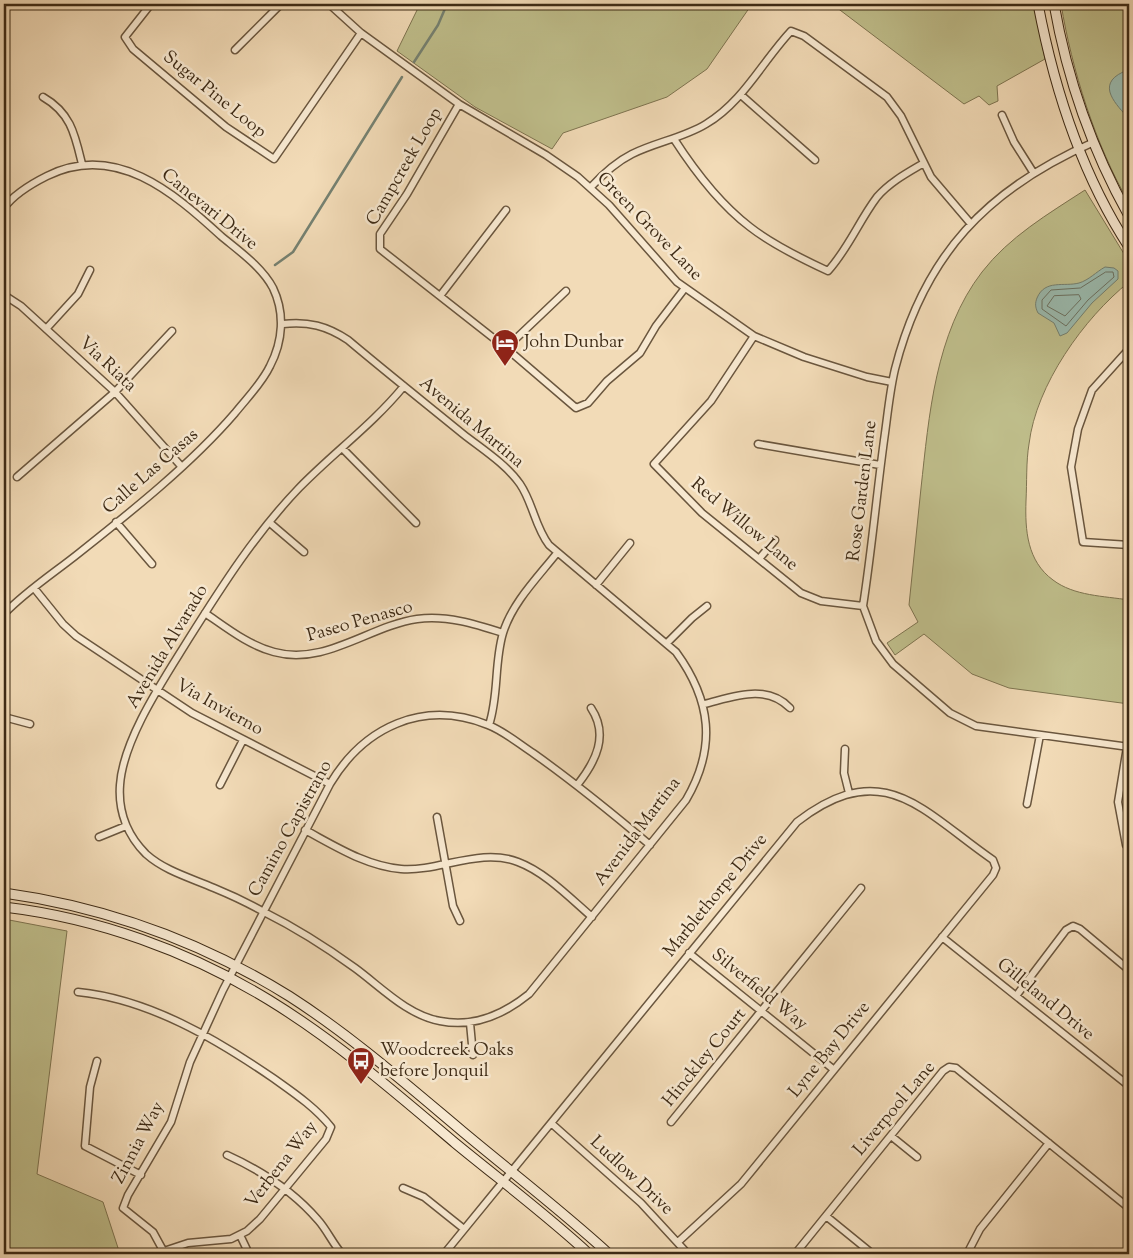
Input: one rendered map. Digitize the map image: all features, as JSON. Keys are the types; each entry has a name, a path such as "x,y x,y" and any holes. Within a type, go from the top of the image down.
{"main road":[{"path":"1038,4 1052,70 1080,148 1129,248"},
{"path":"1054,4 1067,65 1094,142 1129,216"},
{"path":"4,892 76,906 113,916 184,941 235,965 290,997 335,1028 512,1170 609,1254"},
{"path":"4,907 75,919 142,939 229,978 269,1000 324,1038 503,1181 589,1254"}],"street":[{"name":"Sugar Pine Loop","path":"151,4 125,37 133,49 226,127 274,159 361,33"},
{"path":"235,50 281,4"},
{"name":"Green Grove Lane","path":"329,4 361,33 459,104 558,163 591,187 685,288 754,336 804,357 867,377 892,382"},
{"path":"591,187 616,163 634,153 674,140 707,124 724,112 741,95 791,32 804,36 887,97 901,116 931,177 971,224"},
{"path":"741,95 815,160"},
{"path":"43,98 60,108 71,122 82,164"},
{"name":"Campcreek Loop","path":"459,104 408,194 380,234 380,249 506,348 576,408 588,403 607,381 640,353 656,326 685,288"},
{"path":"1002,115 1014,142 1033,172"},
{"path":"674,140 690,162 738,217 777,244 828,271 839,260 878,196 891,184 924,163"},
{"name":"Rose Garden Lane","path":"1094,142 1033,172 986,207 953,243 935,269 907,329 892,382 863,606 876,641 894,664 950,713 976,726 1128,747"},
{"name":"Canevari Drive","path":"5,204 42,178 82,164 109,166 140,176 154,183 186,207 261,271 273,288 283,324"},
{"path":"440,296 506,210"},
{"path":"46,329 78,294 90,270"},
{"path":"506,348 566,291"},
{"name":"Via Riata","path":"4,295 14,301 115,392 181,466"},
{"name":"Avenida Martina","path":"263,911 331,951 421,1015 443,1022 470,1023 496,1016 509,1009 528,994 686,800 699,773 706,742 704,704 691,674 667,643 557,553 542,536 526,494 514,476 348,340 328,328 308,323 283,324"},
{"name":"Calle Las Casas","path":"4,614 116,522 181,466 222,427 263,378 274,356 283,324"},
{"path":"17,477 115,392 172,331"},
{"name":"Red Willow Lane","path":"754,336 711,401 654,464 702,513 802,593 821,601 863,606"},
{"path":"1128,352 1092,390 1078,429 1071,467 1083,542 1129,545"},
{"name":"Avenida Alvarado","path":"263,911 164,867 139,846 126,826 120,803 121,774 128,749 157,690 237,562 299,488 384,410 404,386"},
{"path":"758,444 880,465"},
{"path":"342,448 416,523"},
{"path":"116,522 152,564"},
{"path":"270,523 304,552"},
{"path":"759,559 775,540"},
{"path":"596,584 630,543"},
{"path":"489,725 494,703 503,633 525,593 557,553"},
{"name":"Via Invierno","path":"34,588 63,624 76,636 157,690 192,713 330,784"},
{"path":"667,643 707,606"},
{"name":"Paseo Penasco","path":"205,613 257,646 275,653 291,655 322,651 416,620 438,618 456,620 503,633"},
{"path":"704,704 758,693 775,696 790,708"},
{"path":"578,784 597,756 600,740 600,725 591,708"},
{"name":"Camino Capistrano","path":"229,978 330,784 352,752 391,725 406,720 436,715 461,717 489,725 578,784 650,845"},
{"path":"4,717 30,724"},
{"path":"1028,804 1040,735"},
{"path":"220,785 243,740"},
{"path":"1128,747 1118,802 1126,845 1129,849"},
{"path":"845,749 844,773 849,793"},
{"name":"Marblethorpe Drive","path":"444,1254 797,822 820,805 849,793 891,795 916,804 940,819 993,860 996,868"},
{"path":"437,817 453,906 460,921"},
{"path":"99,837 126,826"},
{"path":"305,830 357,857 380,866 401,869 445,866 488,857 518,862 546,879 592,916"},
{"name":"Lyne Bay Drive","path":"678,1242 741,1184 993,875 996,868"},
{"name":"Hinckley Court","path":"671,1122 861,888"},
{"path":"1016,996 1066,930 1073,926 1080,929 1129,970"},
{"name":"Gilleland Drive","path":"942,936 1129,1086"},
{"name":"Silverfield Way","path":"689,953 833,1070"},
{"name":"Zinnia Way","path":"165,1253 153,1232 123,1208 171,1122 190,1062 229,978"},
{"path":"78,992 107,996 131,1003 202,1035"},
{"path":"470,1023 473,1055"},
{"name":"Verbena Way","path":"165,1253 188,1243 213,1242 240,1236 260,1219 326,1139 332,1127 322,1116 248,1061 202,1035"},
{"path":"97,1061 90,1087 85,1146 141,1175"},
{"name":"Liverpool Lane","path":"795,1254 943,1071 949,1067 956,1068 1129,1208"},
{"name":"Ludlow Drive","path":"551,1123 620,1183 688,1254"},
{"path":"891,1136 916,1156"},
{"path":"967,1254 980,1229 1049,1143"},
{"path":"227,1155 257,1169 284,1190 320,1222 332,1243 342,1254"},
{"path":"403,1188 424,1197 464,1229"},
{"path":"826,1216 869,1251"},
{"path":"240,1236 249,1254"}],"shaded area":[{"path":"420,4 752,4 707,69 667,97 563,133 552,149 475,107 397,51"},
{"path":"832,4 1034,4 1045,59 997,86 998,101 989,105 979,96 964,104"},
{"path":"1061,4 1129,4 1129,203 1095,132 1086,106 1071,55"},
{"path":"1085,190 1129,262 1129,282 1095,314 1079,334 1052,376 1041,399 1033,422 1028,451 1026,523 1029,544 1033,554 1044,572 1053,580 1080,592 1129,600 1129,704 1009,688 972,674 924,634 895,655 887,643 918,622 909,605 927,432 937,376 944,348 954,321 966,296 982,272 1004,248 1030,227"},
{"path":"4,919 67,931 37,1174 103,1202 120,1254 4,1254"}],"water":[{"path":"1123,72 1129,72 1129,119 1114,101 1109,89 1110,83"},
{"path":"1105,267 1114,268 1118,271 1118,279 1092,303 1067,333 1060,336 1054,323 1037,311 1036,302 1040,292 1050,286 1083,282"}],"waterway":[{"path":"414,62 438,25 447,4"},
{"path":"275,265 293,252 402,77"}],"place":[{"name":"John Dunbar","path":"505,367"},
{"name":"Woodcreek Oaks before Jonquil","path":"361,1085"}]}
